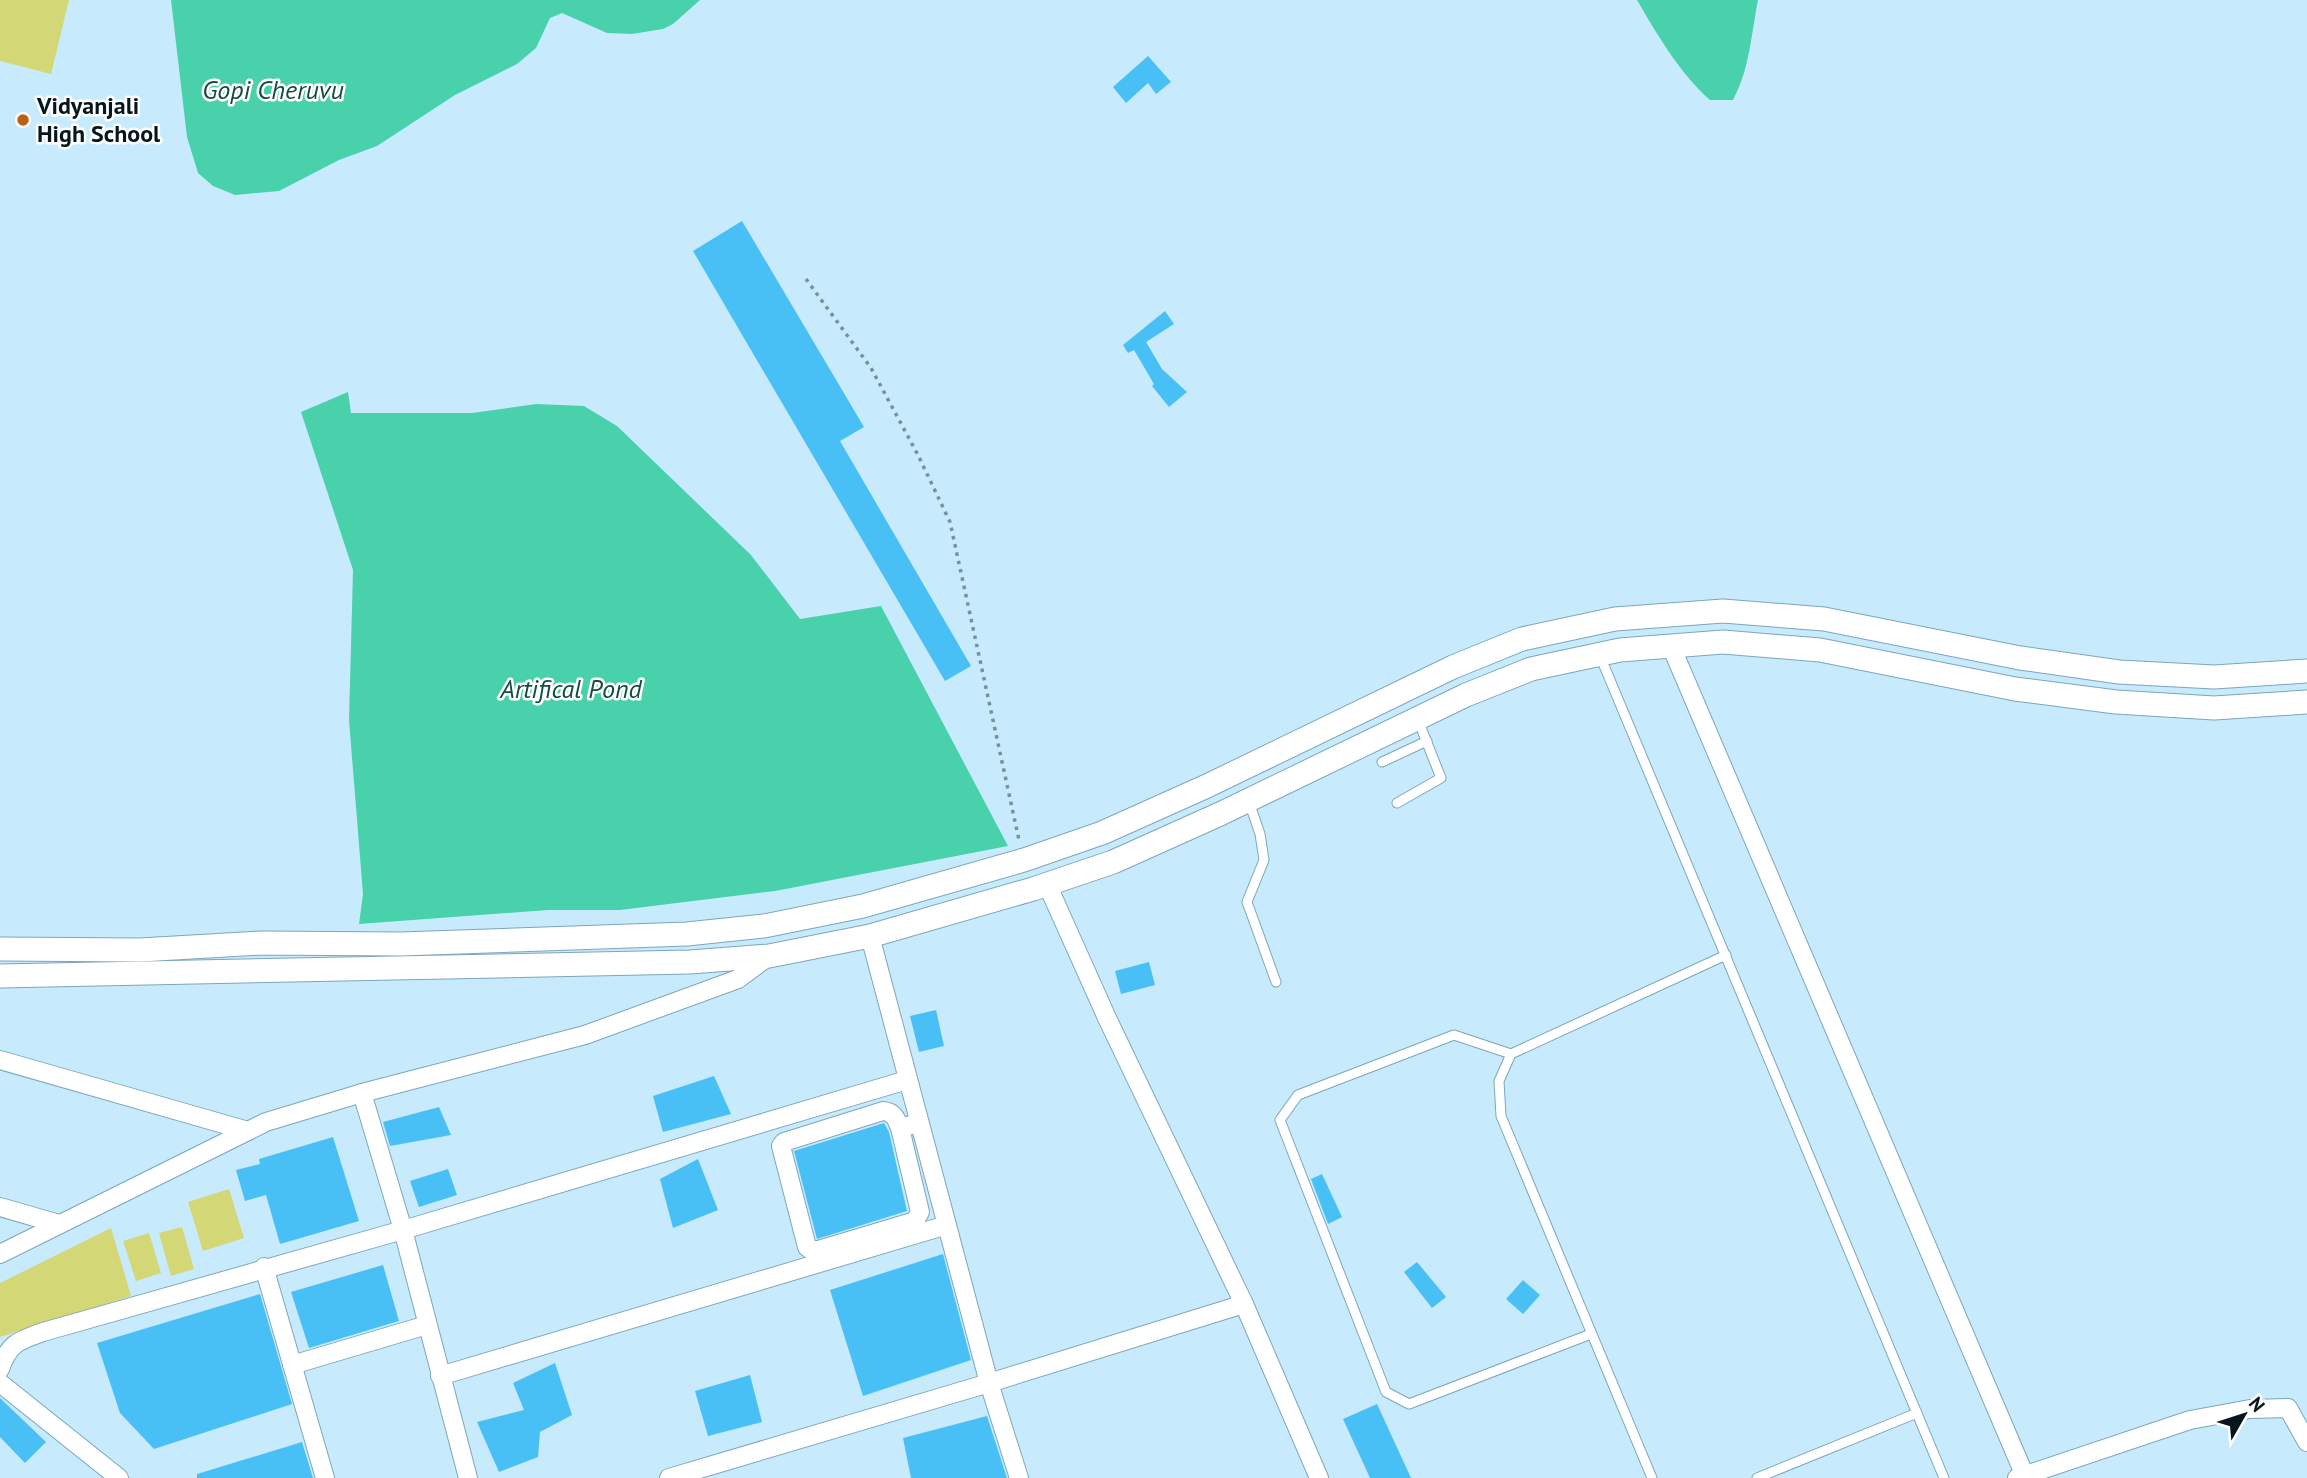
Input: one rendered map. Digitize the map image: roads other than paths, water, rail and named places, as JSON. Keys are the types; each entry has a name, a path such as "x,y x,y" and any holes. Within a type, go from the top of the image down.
{"street":[{"path":"0,949 139,950 262,943 401,944 687,934 764,926 863,906 1024,860 1101,833 1207,786 1453,667 1521,639 1615,619 1723,611 1824,619 2020,658 2119,672 2214,677 2307,671"},
{"path":"1589,625 1600,654"},
{"path":"0,976 690,962 769,956 870,936 1113,862 1248,801 1466,695 1531,669 1620,650 1723,642 1820,650 2015,689 2116,702 2214,708 2307,702"},
{"path":"1671,646 2021,1477 2190,1420 2250,1409 2288,1408 2307,1442"},
{"path":"1047,884 1107,1018 1244,1304 1319,1478"},
{"path":"764,926 769,956"},
{"path":"870,936 989,1383 1019,1478"},
{"path":"0,1254 266,1122 362,1093 585,1035 738,979 769,956"},
{"path":"0,1060 248,1131"},
{"path":"2,1358 20,1340 43,1332 264,1267 403,1230 907,1080"},
{"path":"362,1093 403,1230 468,1478"},
{"path":"883,1111 890,1112 900,1128 920,1212 915,1221 818,1250 807,1247 781,1146 784,1142 883,1111"},
{"path":"900,1128 919,1123"},
{"path":"915,1190 935,1183"},
{"path":"0,1207 59,1224"},
{"path":"440,1376 947,1225"},
{"path":"264,1267 324,1478"},
{"path":"669,1478 1244,1304"},
{"path":"292,1365 427,1325"},
{"path":"0,1382 119,1478"}],"lane":[{"path":"1600,654 1944,1478"},
{"path":"1398,803 1441,778 1417,718"},
{"path":"1382,762 1427,741"},
{"path":"1248,801 1260,834 1264,860 1247,902 1276,982"},
{"path":"1652,1478 1501,1116 1499,1081 1511,1054 1726,955"},
{"path":"1511,1054 1454,1035 1298,1096 1280,1120 1386,1392 1409,1404 1591,1334"},
{"path":"1757,1478 1917,1413"}],"water":[{"name":"Gopi Cheruvu","path":"171,0 700,0 673,24 663,29 632,34 607,33 562,13 550,18 536,48 517,64 455,95 377,146 339,160 279,191 235,195 213,186 198,173 187,137"},
{"path":"1637,0 1758,0 1747,64 1733,100 1710,100 1688,78"},
{"name":"Artifical Pond","path":"348,392 351,413 472,413 536,404 584,406 617,426 751,555 800,619 881,606 1008,846 775,891 620,910 548,910 359,924 363,894 349,720 353,570 301,412"}],"place":[{"name":"Vidyanjali High School","path":"23,120"}]}
